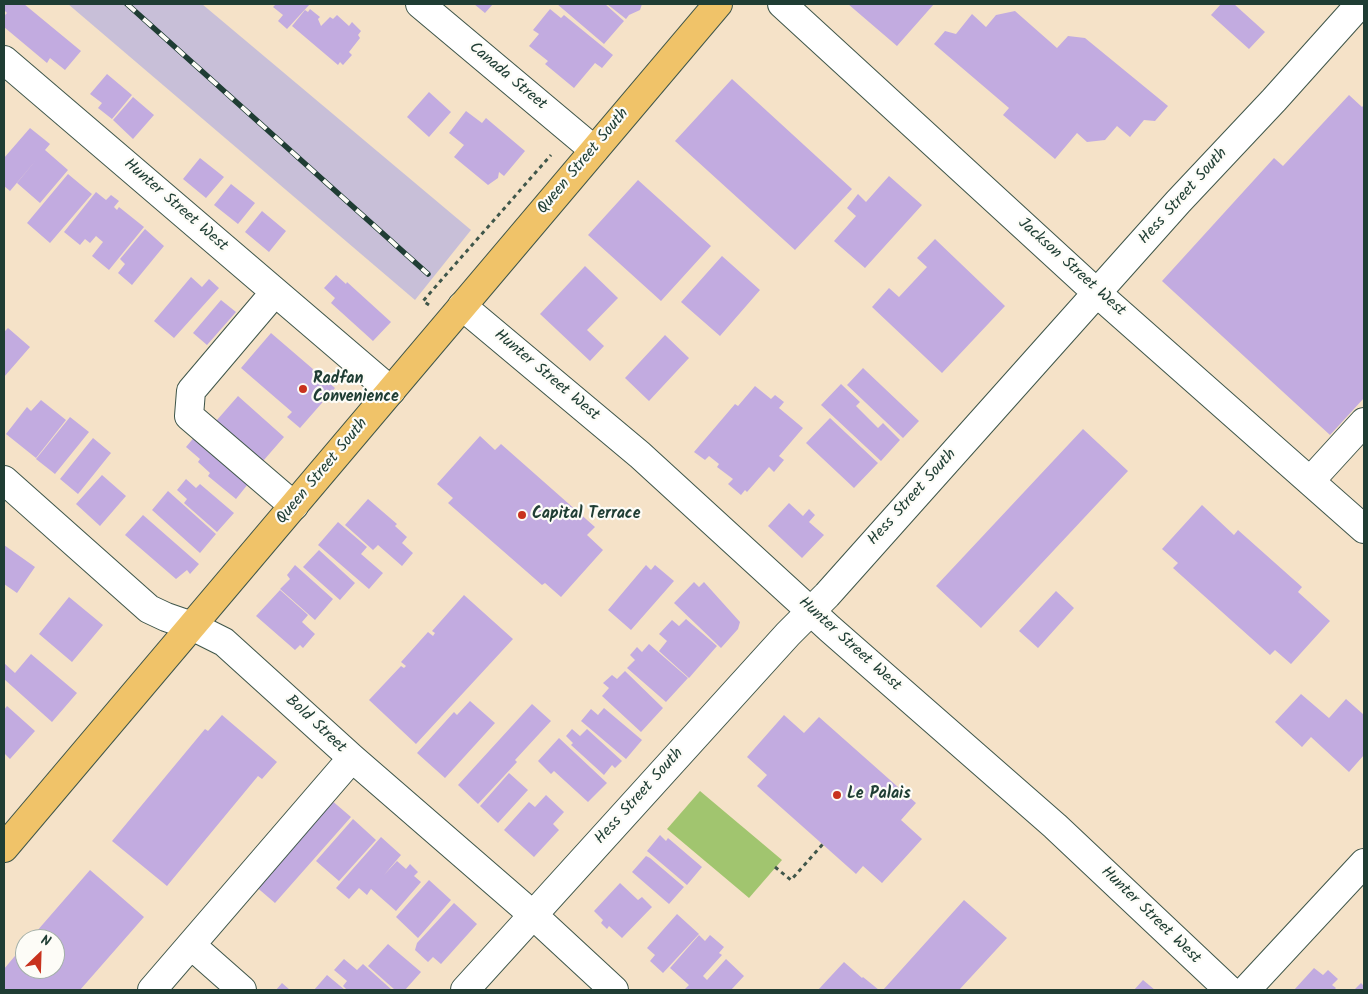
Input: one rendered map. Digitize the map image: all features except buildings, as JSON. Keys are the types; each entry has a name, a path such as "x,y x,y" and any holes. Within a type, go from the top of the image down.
{"main road":[{"name":"Queen Street South","path":"4,848 718,4"}],"street":[{"name":"Canada Street","path":"420,4 594,150"},
{"name":"Jackson Street West","path":"782,4 1097,293 1311,480 1364,529"},
{"name":"Hess Street South","path":"465,990 788,634 840,580 1178,202 1274,100 1358,4"},
{"name":"Hunter Street West","path":"4,60 392,391"},
{"path":"276,292 192,391 188,416 294,506"},
{"name":"Hunter Street West","path":"462,306 640,455 810,611 1055,826 1229,990"},
{"path":"1311,480 1364,422"},
{"name":"Bold Street","path":"4,480 150,609 192,626 224,642 352,758 533,915 614,990"},
{"path":"152,990 352,758"},
{"path":"1246,990 1364,863"},
{"path":"191,944 242,990"}],"path":[{"path":"430,306 423,301 571,132"},
{"path":"775,867 791,880 823,844"}],"shaded area":[{"path":"68,4 202,4 471,230 415,300"}],"green space":[{"path":"700,791 782,860 749,898 667,829"}],"railway":[{"path":"127,4 428,274"}],"place":[{"name":"Radfan Convenience","path":"303,389"},
{"name":"Capital Terrace","path":"522,515"},
{"name":"Le Palais","path":"837,795"}]}
